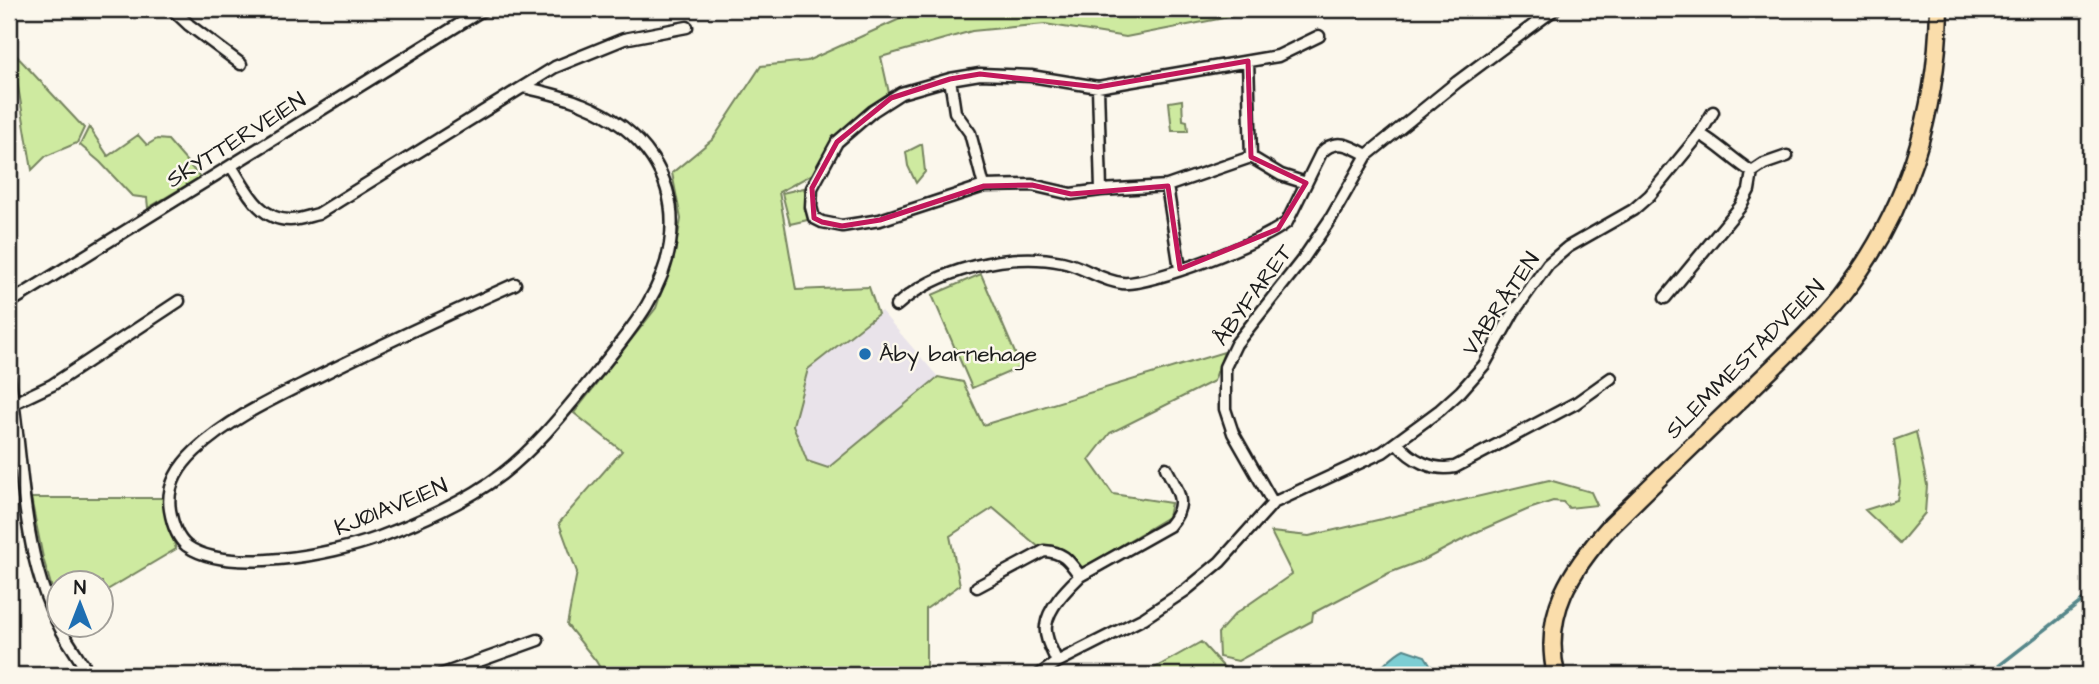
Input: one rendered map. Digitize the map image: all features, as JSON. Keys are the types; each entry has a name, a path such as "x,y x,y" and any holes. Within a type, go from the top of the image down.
{"main road":[{"name":"SLEMMESTADVEIEN","path":"1556,675 1553,653 1556,613 1567,583 1583,557 1611,525 1805,336 1843,294 1878,241 1907,182 1923,135 1936,72 1939,9"}],"street":[{"path":"172,9 241,64"},
{"name":"SKYTTERVEIEN","path":"9,303 484,9"},
{"name":"ÅBYFARET","path":"1273,503 1233,433 1225,409 1225,368 1236,344 1303,259 1331,218 1367,155 1447,90 1555,9"},
{"path":"231,166 258,207 268,216 291,220 318,214 555,67 614,43 687,27"},
{"path":"1251,157 1167,186 1071,194 1032,185 984,186 880,220 842,226 814,218 811,207 812,188 837,142 891,98 950,79 980,74 1031,76 1098,87 1278,56 1319,36"},
{"path":"1248,61 1251,157"},
{"path":"950,79 955,112 970,133 984,186"},
{"name":"KJØIAVEIEN","path":"515,284 378,346 267,402 230,424 179,468 173,481 169,506 172,522 179,536 186,545 226,558 290,558 326,553 377,538 440,510 503,474 552,427 629,331 653,296 668,256 673,226 672,201 666,181 631,133 611,119 580,103 524,87"},
{"path":"1098,87 1101,190"},
{"name":"VABRÅTEN","path":"1039,675 1057,662 1144,618 1186,590 1220,562 1273,503 1397,443 1461,391 1484,365 1513,313 1548,264 1568,247 1633,210 1650,195 1700,134 1713,112"},
{"path":"1700,134 1716,143 1735,162 1752,172"},
{"name":"ÅBYFARET","path":"896,306 926,283 963,269 1004,261 1029,259 1063,262 1121,283 1138,283 1248,244 1278,229 1287,222 1327,146 1334,143 1345,144 1367,155"},
{"path":"1665,298 1740,207 1749,190 1752,172 1787,156"},
{"path":"1251,157 1281,175 1306,183"},
{"path":"1167,186 1180,268"},
{"path":"14,403 52,386 179,301"},
{"path":"9,375 27,522 37,574 50,612 92,675"},
{"path":"1397,443 1404,452 1439,470 1455,467 1576,403 1611,378"},
{"path":"1057,662 1049,644 1046,625 1060,599 1080,576 1169,526 1180,515 1182,504 1179,492 1166,468"},
{"path":"977,587 1044,551 1056,552 1066,557 1080,576"},
{"path":"440,675 538,640"}],"highlighted area":[{"path":"1248,61 1251,157 1306,183 1278,229 1180,269 1168,186 1071,194 1032,185 984,186 880,220 842,226 822,222 814,218 812,188 837,142 891,98 950,79 980,74 1098,87"}],"shaded area":[{"path":"881,311 938,377 828,468 807,461 793,425 808,369"}],"green space":[{"path":"902,9 1270,9 1126,37 1045,24 972,31 881,57 889,93 835,140 813,174 779,192 796,290 869,287 878,314 808,369 793,425 807,461 828,468 938,377 963,382 983,425 1224,352 1214,381 1110,433 1089,460 1113,494 1171,503 1168,517 1083,568 1061,548 1041,549 993,508 950,536 960,585 926,609 926,675 604,675 567,625 577,572 559,523 622,451 574,413 656,308 675,252 681,219 672,173 713,139 761,66 807,61 902,18"},
{"path":"12,51 84,128 77,143 46,156 32,170"},
{"path":"1182,100 1183,120 1187,121 1188,131 1172,131 1169,102"},
{"path":"89,127 108,156 138,135 147,145 157,139 168,140 200,177 148,208 147,198 132,196 80,145"},
{"path":"922,144 925,172 916,183 908,166 906,152"},
{"path":"804,188 812,219 790,224 782,193"},
{"path":"981,274 1021,367 972,388 932,295"},
{"path":"1916,432 1927,485 1925,513 1900,543 1865,510 1897,500 1900,482 1894,440"},
{"path":"1549,480 1591,492 1597,505 1569,508 1563,502 1553,501 1529,509 1426,559 1389,573 1313,613 1312,621 1238,661 1219,657 1218,633 1235,614 1292,574 1271,532 1309,536"},
{"path":"31,498 165,498 165,513 176,549 116,585 116,568 46,568"},
{"path":"1201,642 1231,675 1143,675 1144,674"}],"water":[{"path":"1404,649 1425,656 1437,675 1372,675"}],"waterway":[{"path":"1987,675 2090,595"}],"place":[{"name":"Åby barnehage","path":"865,354"}]}
